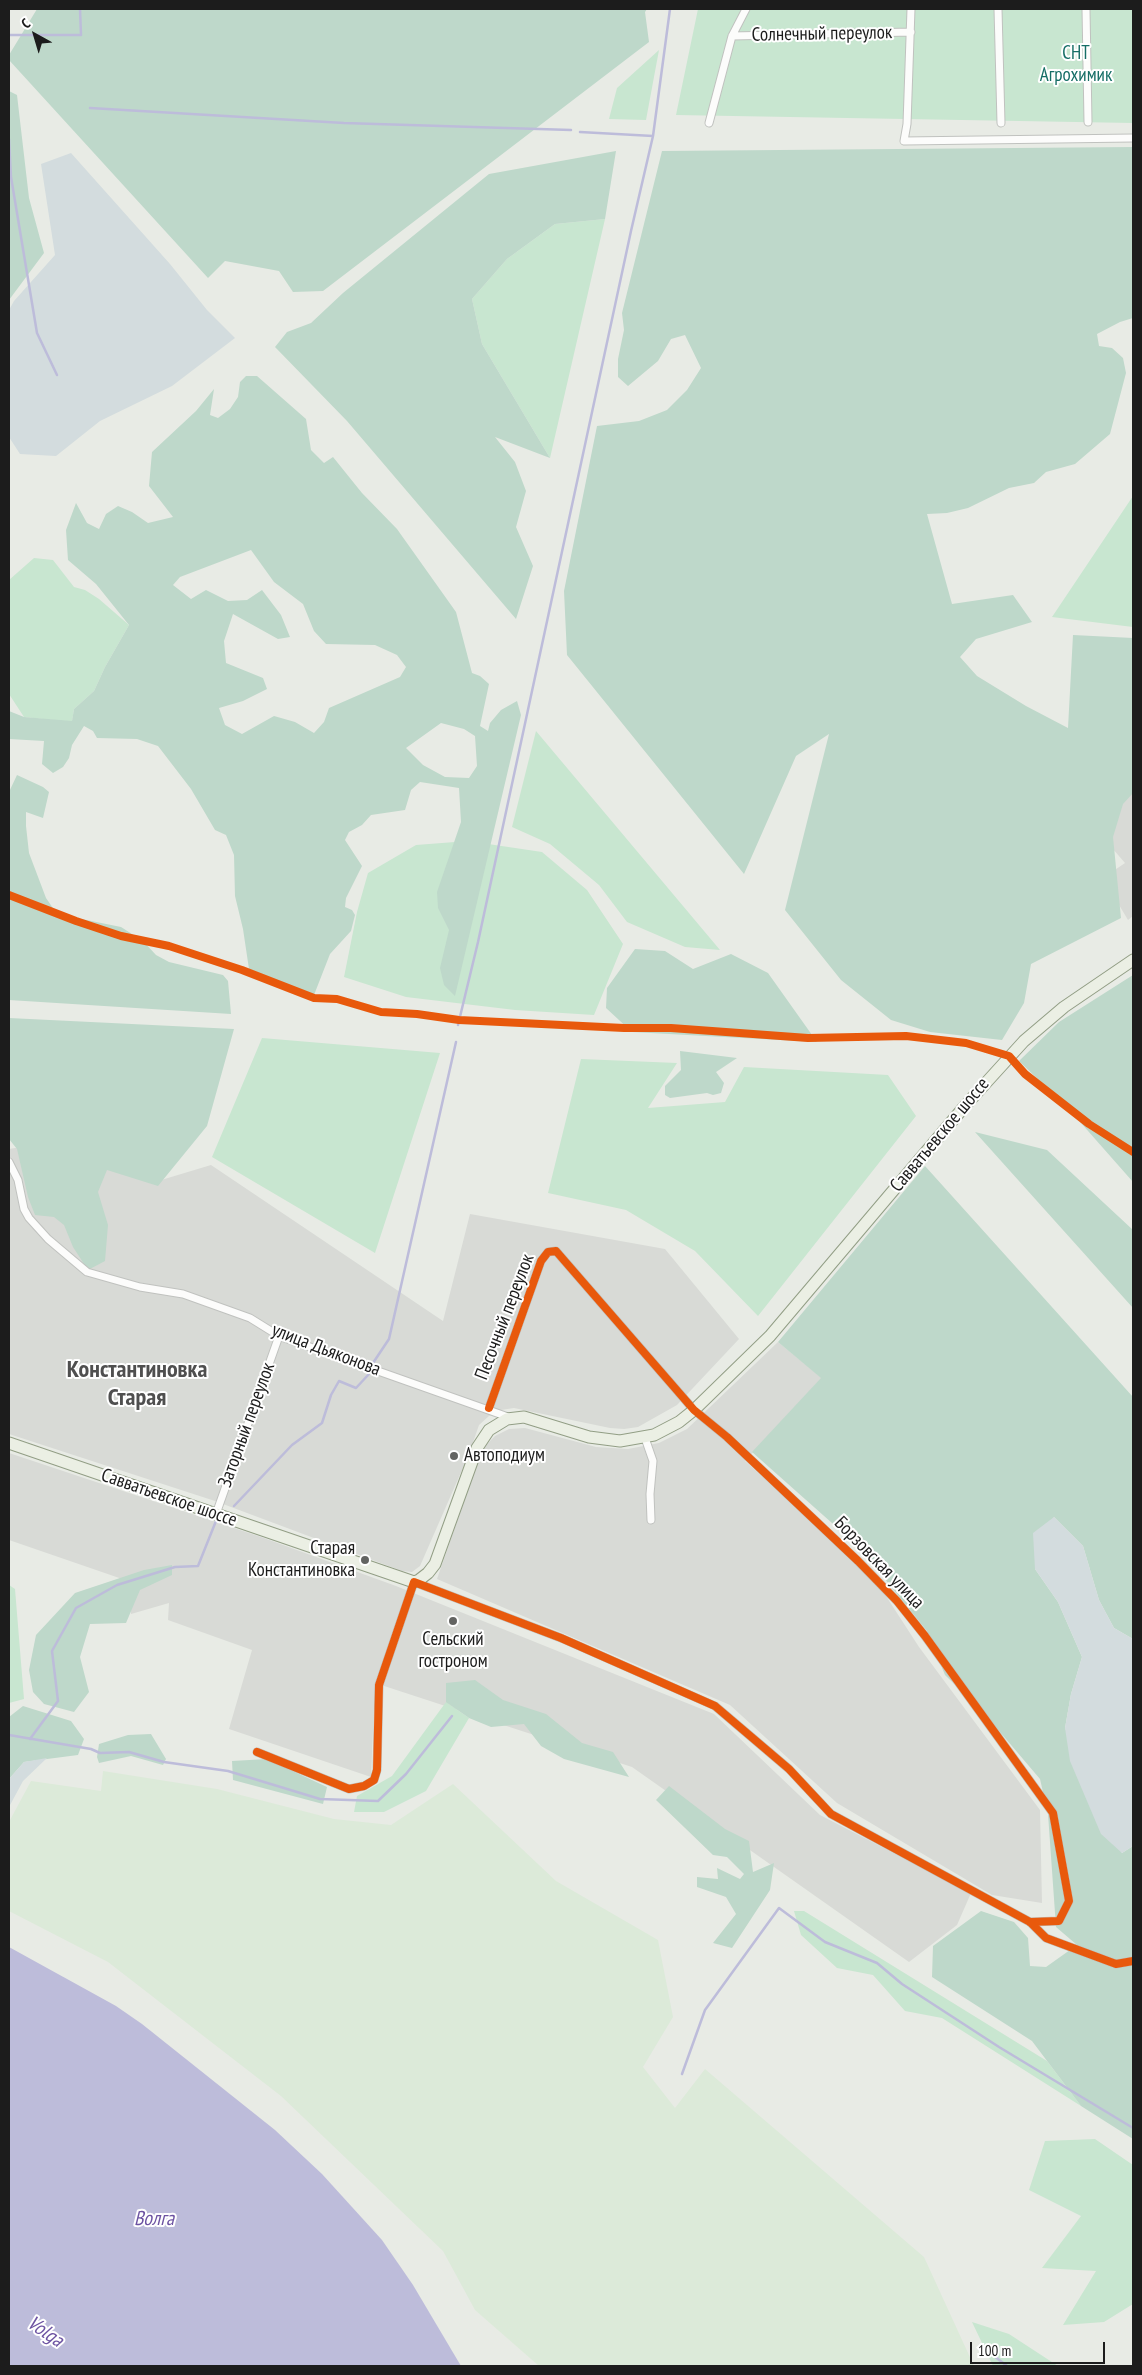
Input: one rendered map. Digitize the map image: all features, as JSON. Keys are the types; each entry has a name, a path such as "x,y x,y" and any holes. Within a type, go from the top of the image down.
{"main road":[{"name":"Савватьевское шоссе","path":"694,1410 770,1336 970,1099 1020,1044 1056,1013 1133,960"},
{"name":"улица Дьяконова","path":"512,1418 527,1418 601,1440 626,1441 645,1438 671,1427 694,1410"},
{"path":"414,1582 424,1577 434,1566 482,1438 493,1427 512,1418"},
{"name":"Савватьевское шоссе","path":"9,1443 414,1582"}],"street":[{"path":"709,123 732,36 746,9"},
{"path":"910,9 908,124 904,141 1133,138"},
{"path":"998,9 1001,123"},
{"path":"1086,9 1088,122"},
{"name":"Солнечный переулок","path":"732,36 911,32"},
{"name":"улица Дьяконова","path":"9,1162 18,1180 24,1209 29,1218 48,1239 87,1272 140,1287 183,1294 250,1318 279,1336 489,1408 512,1418"},
{"name":"Песочный переулок","path":"489,1408 541,1261 550,1250 556,1250 561,1254"},
{"name":"Борзовская улица","path":"561,1254 694,1410 727,1437 858,1561 897,1601 925,1636 1053,1813 1069,1900 1059,1921 1030,1922"},
{"name":"Заторный переулок","path":"216,1514 279,1336"},
{"path":"645,1438 653,1461 650,1494 651,1520"},
{"path":"257,1752 350,1789 364,1786 374,1780 377,1770 379,1685 414,1582 561,1638 715,1706 789,1770 831,1814 1030,1922 1046,1938 1116,1964 1133,1961"}],"shaded area":[{"path":"71,153 170,264 207,310 235,338 172,386 100,421 56,456 20,454 9,437 9,310 14,301 55,255 41,164"},
{"path":"1133,786 1133,916 1128,920 1103,878 1125,863 1100,834"},
{"path":"27,1146 158,1181 211,1165 443,1321 470,1214 665,1249 739,1339 677,1405 638,1427 610,1428 514,1408 501,1410 489,1416 479,1425 469,1454 420,1566 412,1572 402,1571 215,1501 9,1434 9,1149"},
{"path":"778,1342 822,1378 745,1461 873,1576 919,1647 1040,1810 1042,1903 992,1895 837,1803 730,1705 437,1579 478,1461 484,1447 495,1436 509,1429 525,1428 596,1447 628,1449 659,1443 687,1429"},
{"path":"9,1453 261,1537 396,1586 714,1714 820,1815 971,1893 957,1925 909,1962 632,1767 375,1683 371,1777 229,1729 252,1650 168,1620 169,1603 131,1614 128,1581 9,1540"},
{"path":"1054,1517 1083,1546 1099,1600 1114,1628 1133,1639 1133,1846 1122,1853 1101,1834 1070,1761 1065,1728 1071,1694 1082,1657 1058,1602 1035,1569 1033,1533"},
{"path":"47,1758 23,1781 9,1807 9,1779 24,1762"}],"green space":[{"path":"37,9 647,9 645,12 649,42 323,291 293,292 279,271 225,261 208,278 9,60 9,55"},
{"name":"СНТ Агрохимик","path":"698,9 1133,9 1133,123 676,115"},
{"path":"659,50 646,120 609,119 617,88"},
{"path":"9,91 17,95 29,198 44,253 9,300"},
{"path":"1133,147 1133,318 1120,322 1097,334 1099,346 1112,348 1123,358 1126,373 1110,434 1075,464 1046,472 1034,483 1009,488 968,508 947,513 927,514 952,604 1013,595 1032,622 976,639 960,657 977,676 1026,706 1068,728 1073,635 1133,638 1133,793 1123,804 1113,837 1121,918 1031,964 1024,1003 1002,1040 930,1032 891,1020 841,980 785,910 829,734 796,756 744,874 567,655 564,591 597,426 639,421 667,410 687,390 701,368 685,335 671,339 658,361 628,386 618,377 618,359 624,330 622,313 662,151"},
{"path":"616,151 605,219 555,224 507,259 472,299 482,344 550,458 495,437 515,462 526,491 516,527 533,566 516,619 347,421 275,347 287,332 311,323 343,293 489,174"},
{"path":"605,219 550,458 482,344 472,299 507,259 555,224"},
{"path":"246,376 257,376 306,419 311,450 324,463 333,457 362,493 397,529 456,612 472,673 480,676 489,684 480,726 488,731 490,723 501,710 517,701 521,715 455,996 444,985 440,968 449,930 438,908 437,892 461,822 459,788 420,782 411,790 405,810 371,815 362,825 349,832 345,840 362,866 346,898 345,907 352,910 355,915 351,931 330,954 314,995 249,969 243,929 235,896 234,855 226,835 215,830 191,789 158,746 137,739 97,738 93,731 84,726 72,745 69,758 63,767 53,773 42,764 44,741 9,739 9,711 24,717 72,721 74,709 94,691 105,667 129,625 96,584 68,560 66,530 76,503 87,523 99,529 106,514 118,506 132,512 148,523 173,517 149,486 152,452 196,411 214,389 210,415 218,418 230,409 238,397 240,382","holes":["251,550 274,582 303,604 314,631 326,644 375,645 397,655 406,667 400,677 329,708 324,722 314,733 295,722 274,716 242,734 225,725 219,708 243,701 267,689 263,678 226,663 224,641 233,614 278,639 290,637 281,615 262,590 247,600 228,601 206,590 191,599 173,585 180,577","441,723 464,729 475,736 477,766 469,778 445,777 423,765 406,748"]},
{"path":"1133,496 1133,627 1052,617"},
{"path":"34,558 53,560 74,587 85,590 99,599 129,625 105,667 94,691 74,709 72,722 24,717 9,694 9,580"},
{"path":"536,731 720,950 685,947 627,922 599,885 550,844 512,827"},
{"path":"17,775 43,787 49,792 43,818 26,812 26,826 29,853 46,898 57,914 121,927 143,941 156,955 169,962 223,975 228,981 231,1014 9,1000 9,792"},
{"path":"468,841 542,852 587,890 623,944 594,1015 515,1010 406,997 344,977 357,912 368,873 416,845"},
{"path":"635,949 665,951 693,969 731,954 768,973 817,1042 632,1032 606,1008 607,988"},
{"path":"1133,975 1133,1182 1066,1106 1019,1061 1059,1022"},
{"path":"9,1018 234,1029 207,1126 158,1186 107,1170 98,1192 108,1225 105,1261 88,1270 73,1247 64,1225 54,1217 35,1215 28,1197 17,1149 9,1139"},
{"path":"262,1038 440,1053 375,1253 212,1157"},
{"path":"680,1051 737,1058 716,1072 724,1083 721,1093 670,1098 665,1095 665,1086 681,1070"},
{"path":"581,1059 677,1063 648,1108 725,1102 744,1067 888,1075 916,1116 758,1316 695,1251 626,1210 548,1193"},
{"path":"975,1132 1047,1150 1133,1230 1133,1308"},
{"path":"925,1166 1133,1397 1133,1639 1114,1628 1099,1600 1083,1546 1054,1517 1035,1569 1058,1602 1082,1657 1071,1694 1065,1728 1122,1853 1133,1846 1133,2139 1081,2106 1032,2041 932,1977 933,1946 981,1911 1014,1922 1028,1938 1030,1966 1046,1967 1077,1945 1056,1927 1048,1814 1040,1779 983,1712 945,1675 927,1631 859,1547 752,1452 821,1378 778,1342"},
{"path":"172,1565 172,1575 140,1590 126,1623 90,1624 80,1657 89,1692 74,1712 44,1704 33,1692 29,1670 36,1635 75,1593 144,1570"},
{"path":"9,1585 15,1589 24,1699 9,1703"},
{"path":"475,1680 503,1700 546,1714 582,1743 613,1752 629,1777 564,1759 541,1746 524,1724 491,1727 469,1718 446,1702 446,1683"},
{"path":"446,1702 469,1718 426,1791 384,1812 354,1812 357,1796 392,1776"},
{"path":"23,1706 71,1721 84,1739 78,1755 24,1762 9,1779 9,1717"},
{"path":"151,1734 166,1759 163,1765 131,1756 99,1763 97,1757 99,1744 128,1735"},
{"path":"267,1759 327,1787 323,1804 233,1780 232,1761"},
{"path":"103,1771 217,1789 334,1819 391,1825 453,1784 556,1881 658,1940 673,2017 643,2067 675,2108 705,2069 924,2257 974,2366 539,2366 475,2310 443,2251 281,2096 108,1962 9,1911 9,1822 31,1781 101,1791"},
{"path":"669,1786 725,1829 749,1841 753,1872 774,1863 770,1890 732,1948 713,1943 736,1914 726,1897 697,1887 697,1877 718,1879 717,1868 740,1879 744,1874 727,1857 713,1855 656,1800"},
{"path":"794,1911 804,1911 1047,2061 1081,2106 942,2018 905,2011 873,1975 837,1968 801,1935"},
{"path":"1095,2139 1133,2165 1133,2304 1104,2322 1063,2325 1096,2271 1042,2268 1081,2216 1029,2190 1045,2141"},
{"path":"972,2322 1009,2334 1058,2366 993,2366"}],"water":[{"name":"Волга","path":"9,1947 116,2006 142,2024 275,2130 322,2174 382,2240 413,2285 461,2366 9,2366"}],"waterway":[{"path":"9,35 81,35 80,9"},
{"path":"458,1025 478,942 653,136 670,9"},
{"path":"90,108 344,123 571,130"},
{"path":"580,132 653,136"},
{"path":"9,139 11,177 37,333 57,375"},
{"path":"373,1363 389,1339 456,1042"},
{"path":"234,1506 292,1445 322,1423 331,1395 339,1381 356,1388 369,1374"},
{"path":"30,1739 58,1701 52,1651 76,1608 117,1585 175,1567 198,1566 216,1521"},
{"path":"9,1735 91,1749 100,1753 129,1752 164,1762 228,1771 320,1799 378,1801 406,1774 452,1716"},
{"path":"682,2074 705,2010 779,1908 825,1942 877,1963 902,1984 999,2047 1133,2128"},
{"path":"985,2349 1007,2366"}],"cycle path":[{"path":"9,895 121,936 169,946 242,970 314,998 337,999 381,1012 417,1014 459,1020 624,1028 671,1028 808,1038 906,1036 966,1043 1009,1056 1025,1074 1089,1124 1133,1152"},
{"path":"489,1408 541,1261 548,1252 556,1251 694,1410 727,1437 858,1561 897,1601 925,1636 1053,1813 1069,1901 1059,1921 1030,1922"},
{"path":"257,1752 349,1789 364,1786 374,1780 377,1770 379,1685 414,1582 561,1638 715,1706 789,1769 831,1814 1030,1922 1046,1938 1116,1964 1133,1961"}],"place":[{"name":"Автоподиум","path":"454,1456"},
{"name":"Старая Константиновка","path":"365,1560"},
{"name":"Сельский гостроном","path":"453,1621"}],"district":[{"name":"Константиновка Старая","path":"137,1384"}],"water label":[{"name":"Volga","path":"45,2332"}]}
